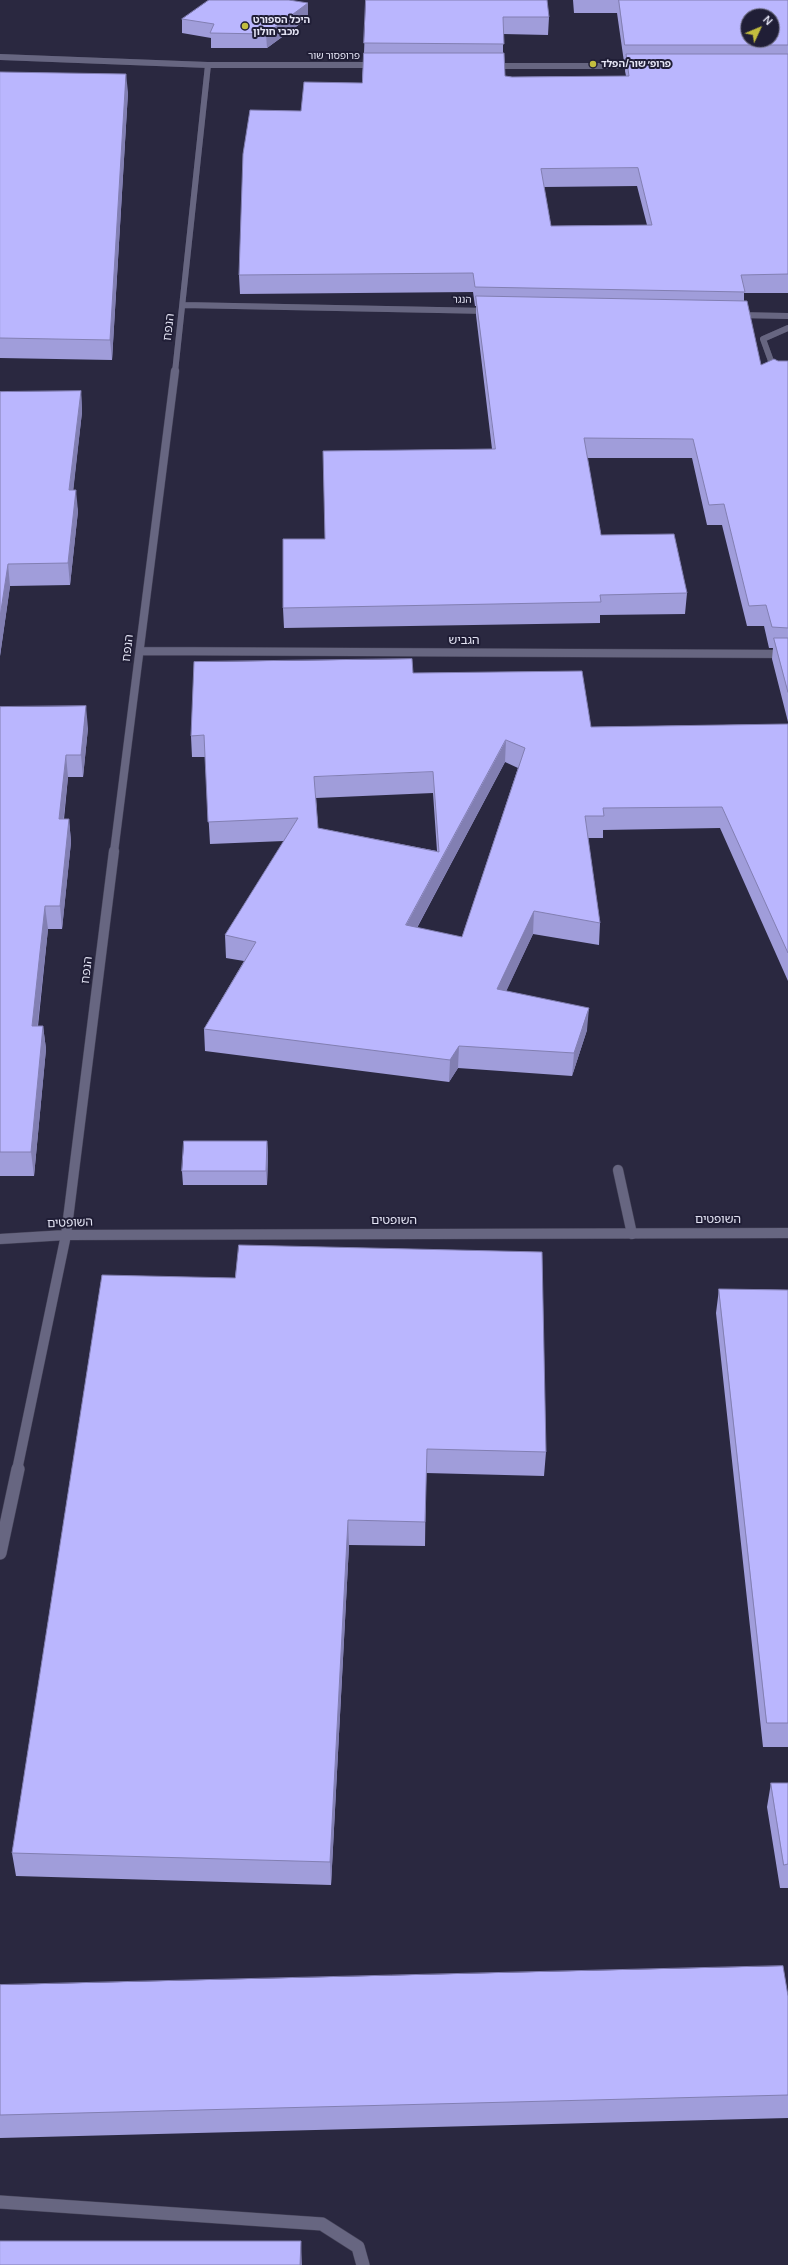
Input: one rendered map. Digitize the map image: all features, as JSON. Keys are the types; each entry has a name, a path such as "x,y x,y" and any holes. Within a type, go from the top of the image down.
{"street":[{"name":"פרופסור שור","path":"0,57 208,65 384,65"},
{"name":"הנפח","path":"0,1553 66,1235 183,306 208,65"},
{"path":"488,66 647,66"},
{"name":"הנגר","path":"183,306 494,311"},
{"path":"732,315 788,316"},
{"path":"788,328 763,339 776,375 788,375"},
{"name":"הגביש","path":"140,651 788,654"},
{"path":"618,1170 632,1234"},
{"name":"השופטים","path":"0,1239 66,1235 788,1233"},
{"path":"0,2202 322,2224 358,2248 363,2265"}],"building":[{"path":"209,0 289,0 308,3 266,34 210,33 214,24 182,19"},
{"path":"366,0 547,0 549,17 503,17 504,44 364,43"},
{"path":"619,0 788,0 788,45 780,45 780,8 740,8 740,45 625,45"},
{"path":"364,53 504,53 505,76 512,77 629,76 626,54 788,54 788,274 741,275 745,292 475,287 473,273 239,275 243,154 250,110 301,111 304,82 362,83","holes":["638,168 652,225 551,226 541,169"]},
{"path":"0,72 126,74 110,340 0,338"},
{"path":"476,296 747,301 761,365 774,359 778,361 788,361 788,628 772,627 766,605 749,606 724,504 709,505 693,439 584,438 601,535 674,534 687,593 600,595 601,602 283,608 283,539 325,539 323,451 495,449"},
{"path":"81,391 69,490 76,490 68,563 8,564 0,617 0,392"},
{"path":"774,638 788,638 788,692"},
{"path":"412,659 413,673 582,671 591,727 788,724 788,953 722,807 603,808 604,816 585,816 600,923 534,911 497,989 589,1008 574,1053 459,1046 450,1060 204,1029 256,942 225,935 298,818 208,822 204,735 191,736 194,662","holes":["506,740 525,748 462,937 406,925","433,772 439,852 318,828 314,777"]},
{"path":"86,706 81,755 66,755 59,819 69,819 60,906 45,906 32,1026 43,1026 31,1152 0,1152 0,707"},
{"path":"184,1141 267,1141 266,1171 182,1171"},
{"path":"239,1245 542,1252 546,1452 427,1449 425,1522 348,1520 330,1862 12,1853 102,1275 235,1278"},
{"path":"719,1289 788,1290 788,1723 767,1723"},
{"path":"771,1783 788,1783 788,1864 784,1865"},
{"path":"783,1966 788,1996 788,2095 0,2115 0,1985"},
{"path":"0,2241 301,2241 300,2265 0,2265"}],"place":[{"name":"היכל הספורט מכבי חולון","path":"245,26"},
{"name":"פרופ׳ שור/הפלד","path":"593,64"}]}
